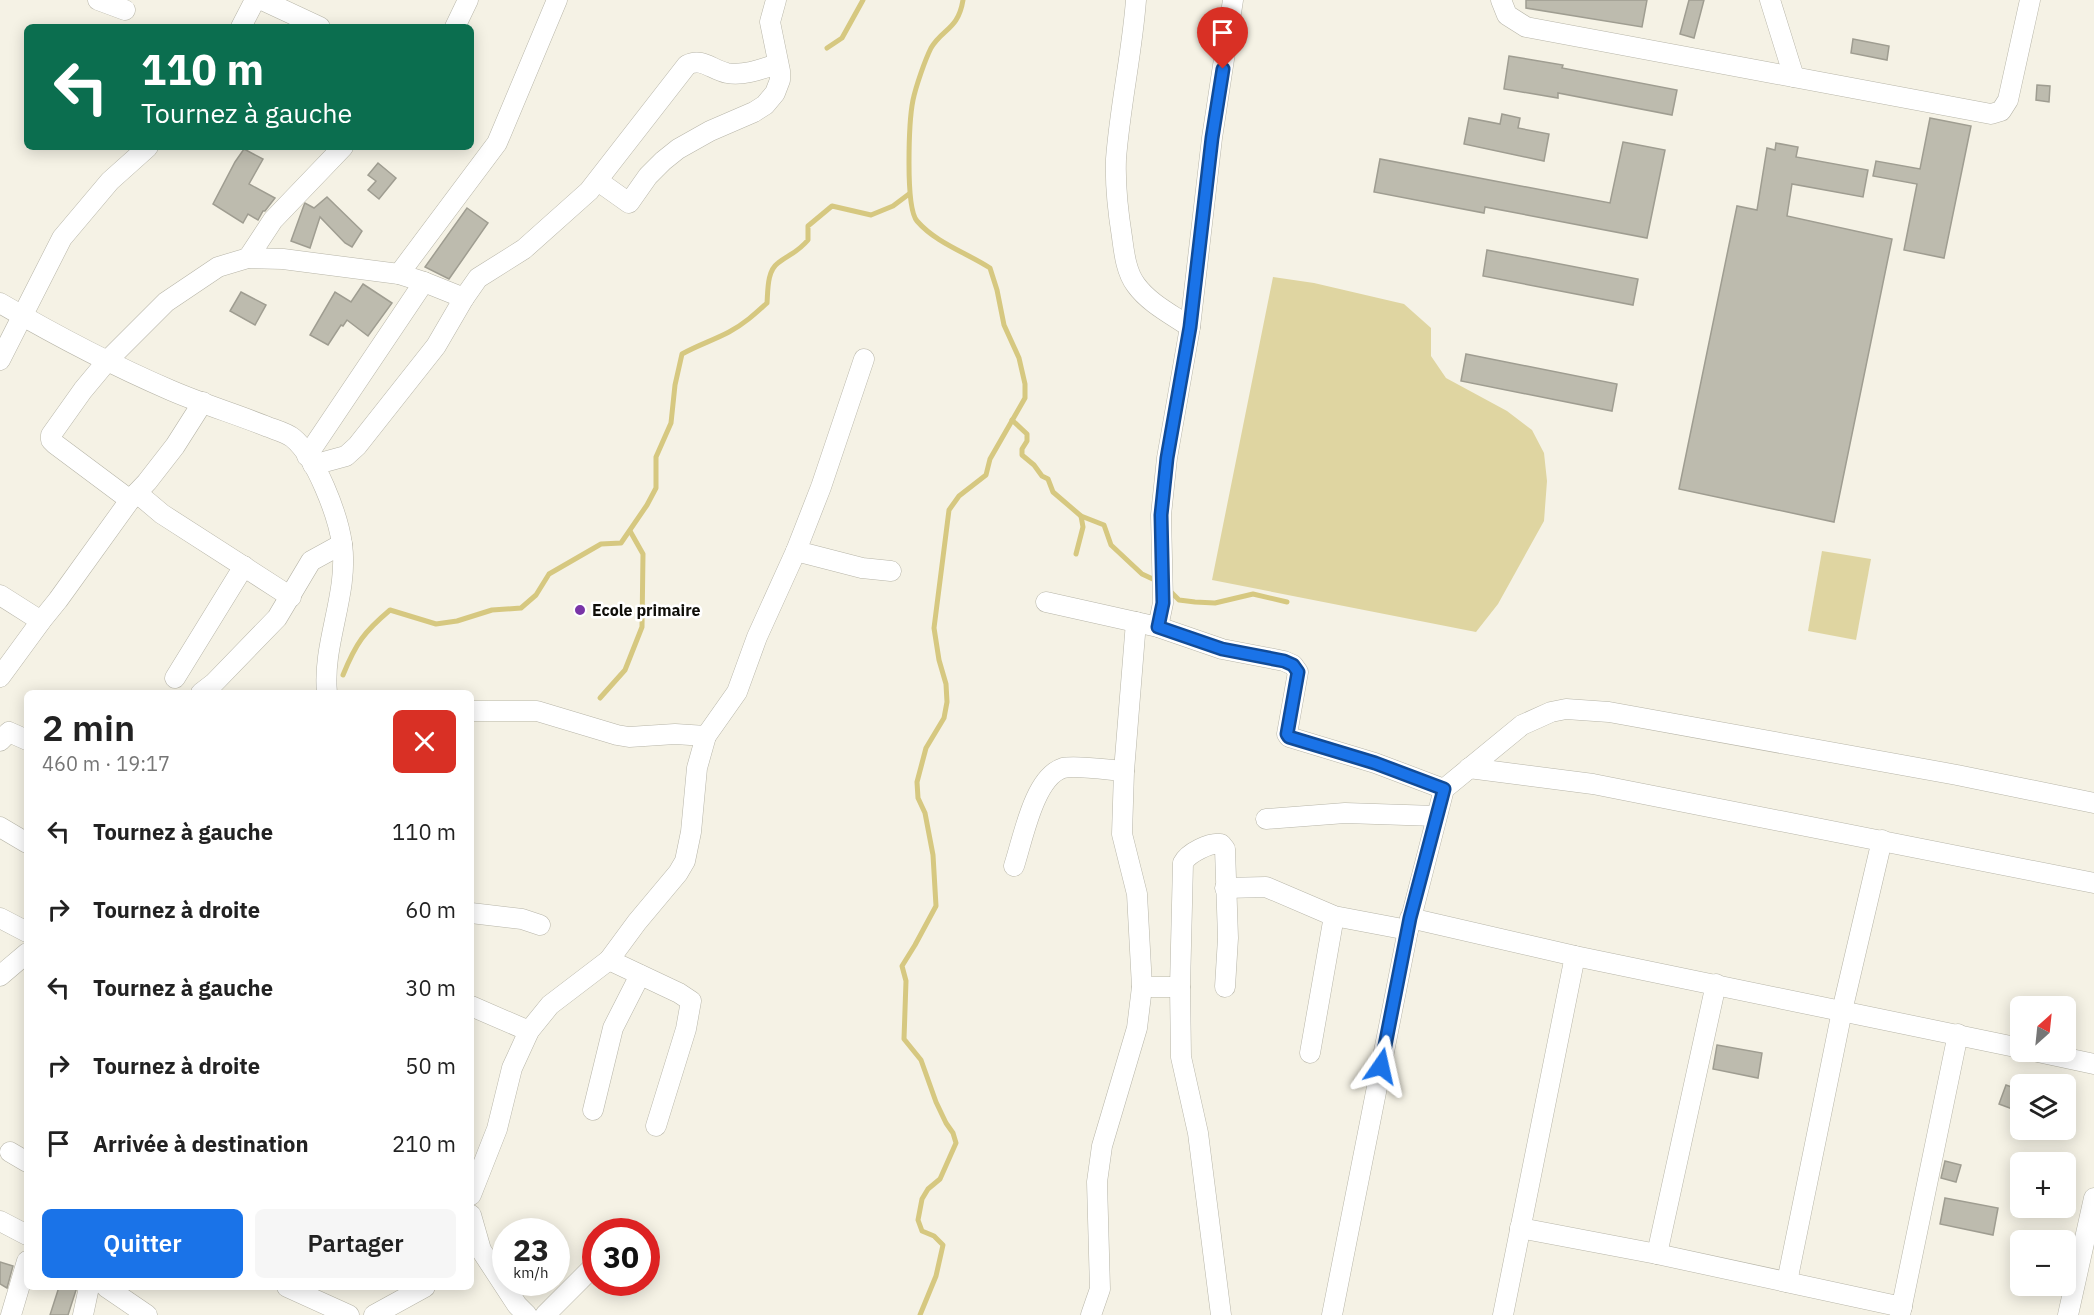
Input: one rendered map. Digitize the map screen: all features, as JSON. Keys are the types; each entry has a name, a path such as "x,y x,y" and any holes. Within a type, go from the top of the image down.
{"street":[{"path":"98,0 125,10"},
{"path":"243,24 255,0"},
{"path":"262,0 302,8 317,24"},
{"path":"456,24 468,0"},
{"path":"399,274 496,143 557,0"},
{"path":"598,181 631,203 648,176 678,149 765,105 775,93 780,80 770,22 776,0"},
{"path":"1136,0 1116,161 1119,221 1125,260 1135,283 1150,300 1190,327"},
{"path":"1158,627 1163,603 1161,515 1166,469 1190,327 1212,138 1233,0"},
{"path":"1501,0 1506,15 1526,27 1991,114 2001,111 2008,100 2030,0"},
{"path":"1770,0 1794,76"},
{"path":"310,460 346,456 357,446 436,346 478,278 524,249 598,181 687,66 694,62 703,63 726,73 741,74 777,64"},
{"path":"0,360 62,238 110,181 145,150"},
{"path":"248,258 273,220 340,150"},
{"path":"291,597 133,496 51,440 54,431 108,360 166,302 218,267 248,258 283,259 399,274 464,298"},
{"path":"310,460 424,282"},
{"path":"0,303 171,391 293,438 310,460 329,496 342,544 343,572 326,658 327,690"},
{"path":"474,1187 497,1129 512,1068 529,1031 550,1005 609,960 685,861 691,832 697,768 706,736 737,692 746,673 757,636 796,551 821,487 864,359"},
{"path":"1,673 65,591 133,496 175,446 203,402"},
{"path":"205,690 278,618 311,561 342,544"},
{"path":"796,551 844,564 891,571"},
{"path":"175,678 244,566"},
{"path":"0,595 41,621"},
{"path":"1046,602 1158,627 1222,649 1284,661 1293,665 1298,672 1287,734 1289,737 1384,766 1444,789"},
{"path":"1091,1315 1100,1289 1097,1182 1102,1146 1137,1028 1142,987 1137,894 1122,834 1124,771 1136,622"},
{"path":"1332,1315 1409,924 1444,789 1522,725 1551,712 1566,709 1609,712 1957,775 2094,803"},
{"path":"474,711 537,711 629,737 675,734 706,736"},
{"path":"0,741 9,732 24,739"},
{"path":"1014,866 1031,811 1042,785 1050,775 1065,768 1124,771"},
{"path":"1468,768 1593,784 2094,883"},
{"path":"1266,819 1345,813 1436,816"},
{"path":"0,827 24,841"},
{"path":"1787,1282 1842,1011 1882,840"},
{"path":"1221,1315 1198,1133 1181,1057 1180,987 1183,863 1185,858 1215,843 1221,844 1225,849 1228,938 1225,987"},
{"path":"1225,888 1266,887 1334,916 1409,924 1716,984 2010,1046"},
{"path":"474,913 522,920 540,925"},
{"path":"1310,1053 1334,916"},
{"path":"0,918 24,930"},
{"path":"0,976 24,956"},
{"path":"1503,1315 1575,956"},
{"path":"609,960 691,1001 686,1029 656,1125"},
{"path":"593,1110 613,1028 640,975"},
{"path":"1658,1254 1716,984"},
{"path":"1142,987 1180,987"},
{"path":"474,1007 529,1031"},
{"path":"1520,1228 1658,1254 1787,1282 1901,1311 1958,1034"},
{"path":"2076,1060 2094,1064"},
{"path":"2068,1315 2094,1198"},
{"path":"0,1221 24,1233"},
{"path":"474,1238 476,1253 527,1315"},
{"path":"11,1315 24,1271"},
{"path":"545,1315 582,1278"},
{"path":"83,1315 88,1290"},
{"path":"110,1290 147,1315"},
{"path":"294,1290 349,1315"},
{"path":"374,1315 420,1290"}],"shaded area":[{"path":"1273,277 1314,283 1404,304 1431,328 1431,356 1446,378 1507,411 1532,430 1544,453 1547,481 1544,521 1498,604 1476,632 1212,580"},
{"path":"1822,551 1871,559 1856,640 1808,631"}],"building":[{"path":"1526,0 1647,0 1642,27 1526,8"},
{"path":"1689,0 1704,0 1694,38 1680,34"},
{"path":"1853,39 1889,46 1887,60 1851,53"},
{"path":"1509,56 1563,65 1562,68 1677,90 1672,115 1558,93 1558,98 1504,89"},
{"path":"2037,85 2050,86 2049,102 2036,100"},
{"path":"1502,114 1520,118 1518,128 1549,134 1544,161 1464,144 1469,118 1500,124"},
{"path":"1930,118 1971,126 1944,258 1904,250 1917,184 1873,176 1876,161 1920,169"},
{"path":"1623,142 1665,150 1647,238 1485,207 1484,213 1374,192 1380,159 1610,203"},
{"path":"1776,143 1798,147 1796,157 1868,170 1863,197 1792,184 1787,216 1892,239 1834,522 1679,489 1737,206 1757,210 1767,148 1775,150"},
{"path":"243,150 263,159 249,184 275,198 258,220 248,214 243,223 213,204"},
{"path":"378,163 396,178 379,199 368,190 376,181 368,175"},
{"path":"327,197 362,231 352,247 345,243 320,217 310,248 291,241 305,203 314,208"},
{"path":"467,208 488,223 449,279 425,267"},
{"path":"1487,250 1638,279 1633,305 1483,276"},
{"path":"363,284 392,303 368,336 347,320 328,345 310,335 335,292 351,302"},
{"path":"241,292 266,305 255,325 230,311"},
{"path":"1466,354 1617,384 1612,411 1461,381"},
{"path":"1717,1045 1762,1053 1758,1078 1713,1069"},
{"path":"2006,1085 2010,1086 2010,1108 1999,1104"},
{"path":"1945,1161 1961,1165 1956,1182 1941,1178"},
{"path":"1945,1198 1998,1208 1993,1235 1940,1224"},
{"path":"0,1262 13,1266 7,1288 0,1284"},
{"path":"58,1290 76,1290 68,1315 50,1315"}],"waterway":[{"path":"827,48 842,38 863,0"},
{"path":"920,1315 936,1276 943,1245 934,1236 922,1231 918,1220 922,1199 928,1189 940,1179 956,1143 936,1102 921,1060 904,1039 906,981 902,966 936,906 933,855 925,813 918,798 917,782 926,748 944,718 947,702 946,684 939,660 934,628 949,510 959,496 986,475 990,459 1025,398 1025,384 1019,358 1004,325 990,268 933,236 917,221 913,213 909,182 909,143 914,94 931,48 954,23 963,0"},
{"path":"343,675 352,654 362,639 390,610 436,624 457,621 492,610 521,608 536,595 549,574 601,544 621,543 656,488 656,457 671,423 675,385 682,354 734,329 767,303 769,281 774,266 808,240 808,226 832,206 871,215 893,206 909,194"},
{"path":"1012,420 1027,434 1022,455 1042,476 1048,479 1053,492 1081,516 1083,527 1076,554"},
{"path":"1081,516 1104,525 1111,545 1142,574 1157,581"},
{"path":"600,698 625,670 642,627 643,554 630,531"},
{"path":"1169,590 1179,600 1195,602 1215,603 1253,594 1287,602"}],"place":[{"name":"Ecole primaire","path":"580,610"}],"route":[{"path":"1223,69 1212,138 1190,327 1167,458 1161,515 1163,603 1158,627 1222,649 1284,661 1293,665 1298,672 1287,734 1291,739 1375,763 1444,789 1410,918 1381,1066"}]}
